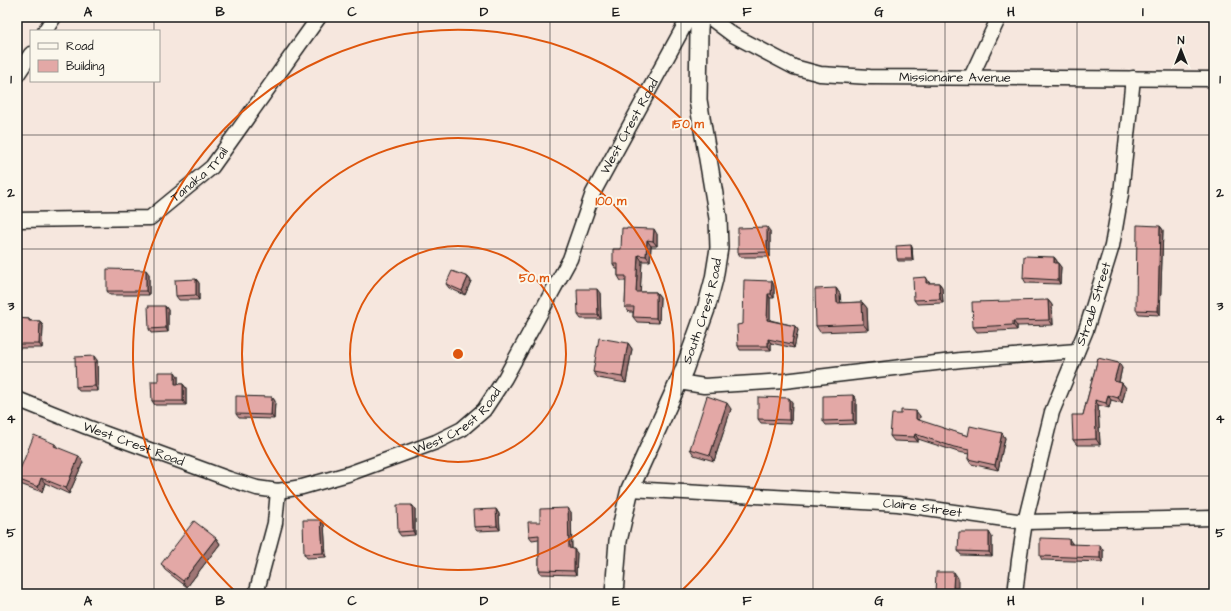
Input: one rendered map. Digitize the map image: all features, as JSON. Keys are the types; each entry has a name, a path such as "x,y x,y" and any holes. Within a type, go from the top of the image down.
{"street":[{"path":"46,30 54,17"},
{"name":"Tanaka Trail","path":"17,220 150,218 212,166 319,17"},
{"name":"West Crest Road","path":"17,399 87,427 228,479 257,488 278,491 302,487 348,474 436,442 462,430 484,410 505,378 570,259 593,193 689,17"},
{"name":"South Crest Road","path":"614,594 618,541 630,489 679,382 706,309 714,279 719,248 718,218 698,100 698,29 700,17"},
{"name":"Missionaire Avenue","path":"712,17 713,20 733,35 794,67 820,74 870,77 1132,78 1214,80"},
{"path":"971,77 999,17"},
{"path":"17,75 30,56"},
{"name":"Straub Street","path":"1015,594 1025,522 1052,412 1086,330 1112,246 1122,194 1132,78"},
{"path":"679,382 704,386 776,381 961,360 1077,351"},
{"name":"Claire Street","path":"630,489 898,504 1025,522 1214,518"},
{"path":"256,594 275,523 278,491"}],"building":[{"path":"1137,225 1160,226 1158,311 1136,310"},
{"path":"767,227 767,252 738,253 738,228"},
{"path":"622,228 654,229 653,241 647,240 646,256 638,255 636,292 656,292 656,318 633,317 634,307 625,307 626,276 618,276 618,264 613,264 613,249 621,249"},
{"path":"911,245 912,259 897,259 896,246"},
{"path":"1024,256 1054,257 1054,263 1058,263 1058,280 1023,278"},
{"path":"107,269 146,270 146,291 107,291"},
{"path":"452,271 468,277 462,291 446,284"},
{"path":"926,277 926,283 939,283 940,299 914,300 913,278"},
{"path":"196,279 196,295 176,296 175,280"},
{"path":"744,280 772,281 771,294 768,294 767,320 795,326 792,344 768,339 768,346 738,346 737,325 743,324"},
{"path":"836,288 837,303 862,302 863,324 816,326 815,289"},
{"path":"577,289 597,289 598,315 578,315"},
{"path":"1048,300 1049,320 1013,321 1013,325 973,327 972,302"},
{"path":"148,306 165,306 166,328 149,329"},
{"path":"17,318 29,319 29,321 40,321 39,344 17,344"},
{"path":"599,338 628,343 622,377 593,372"},
{"path":"94,356 95,386 76,387 75,357"},
{"path":"1098,358 1119,363 1114,381 1122,383 1118,398 1108,395 1106,403 1095,400 1096,439 1073,440 1072,415 1083,415"},
{"path":"158,372 175,372 175,384 183,384 183,401 152,401 151,381 158,381"},
{"path":"853,395 853,420 823,421 823,396"},
{"path":"236,396 272,397 271,415 236,414"},
{"path":"707,396 727,403 710,455 690,449"},
{"path":"758,397 789,398 789,420 758,419"},
{"path":"901,410 916,411 916,419 968,436 970,426 1002,433 995,465 968,459 969,450 954,447 915,434 914,437 890,436 892,414 901,414"},
{"path":"34,435 55,444 54,446 79,456 66,488 41,478 38,487 17,479"},
{"path":"397,505 412,505 413,531 398,532"},
{"path":"568,508 569,548 574,549 574,571 539,570 539,535 529,536 528,522 540,522 540,509"},
{"path":"496,509 497,526 474,527 473,510"},
{"path":"303,520 321,520 323,553 304,554"},
{"path":"194,521 216,538 183,581 161,564"},
{"path":"959,532 989,532 989,552 958,551"},
{"path":"1040,538 1069,539 1069,544 1100,545 1100,558 1040,556"},
{"path":"936,572 954,572 953,588 958,588 958,594 935,594"}]}
